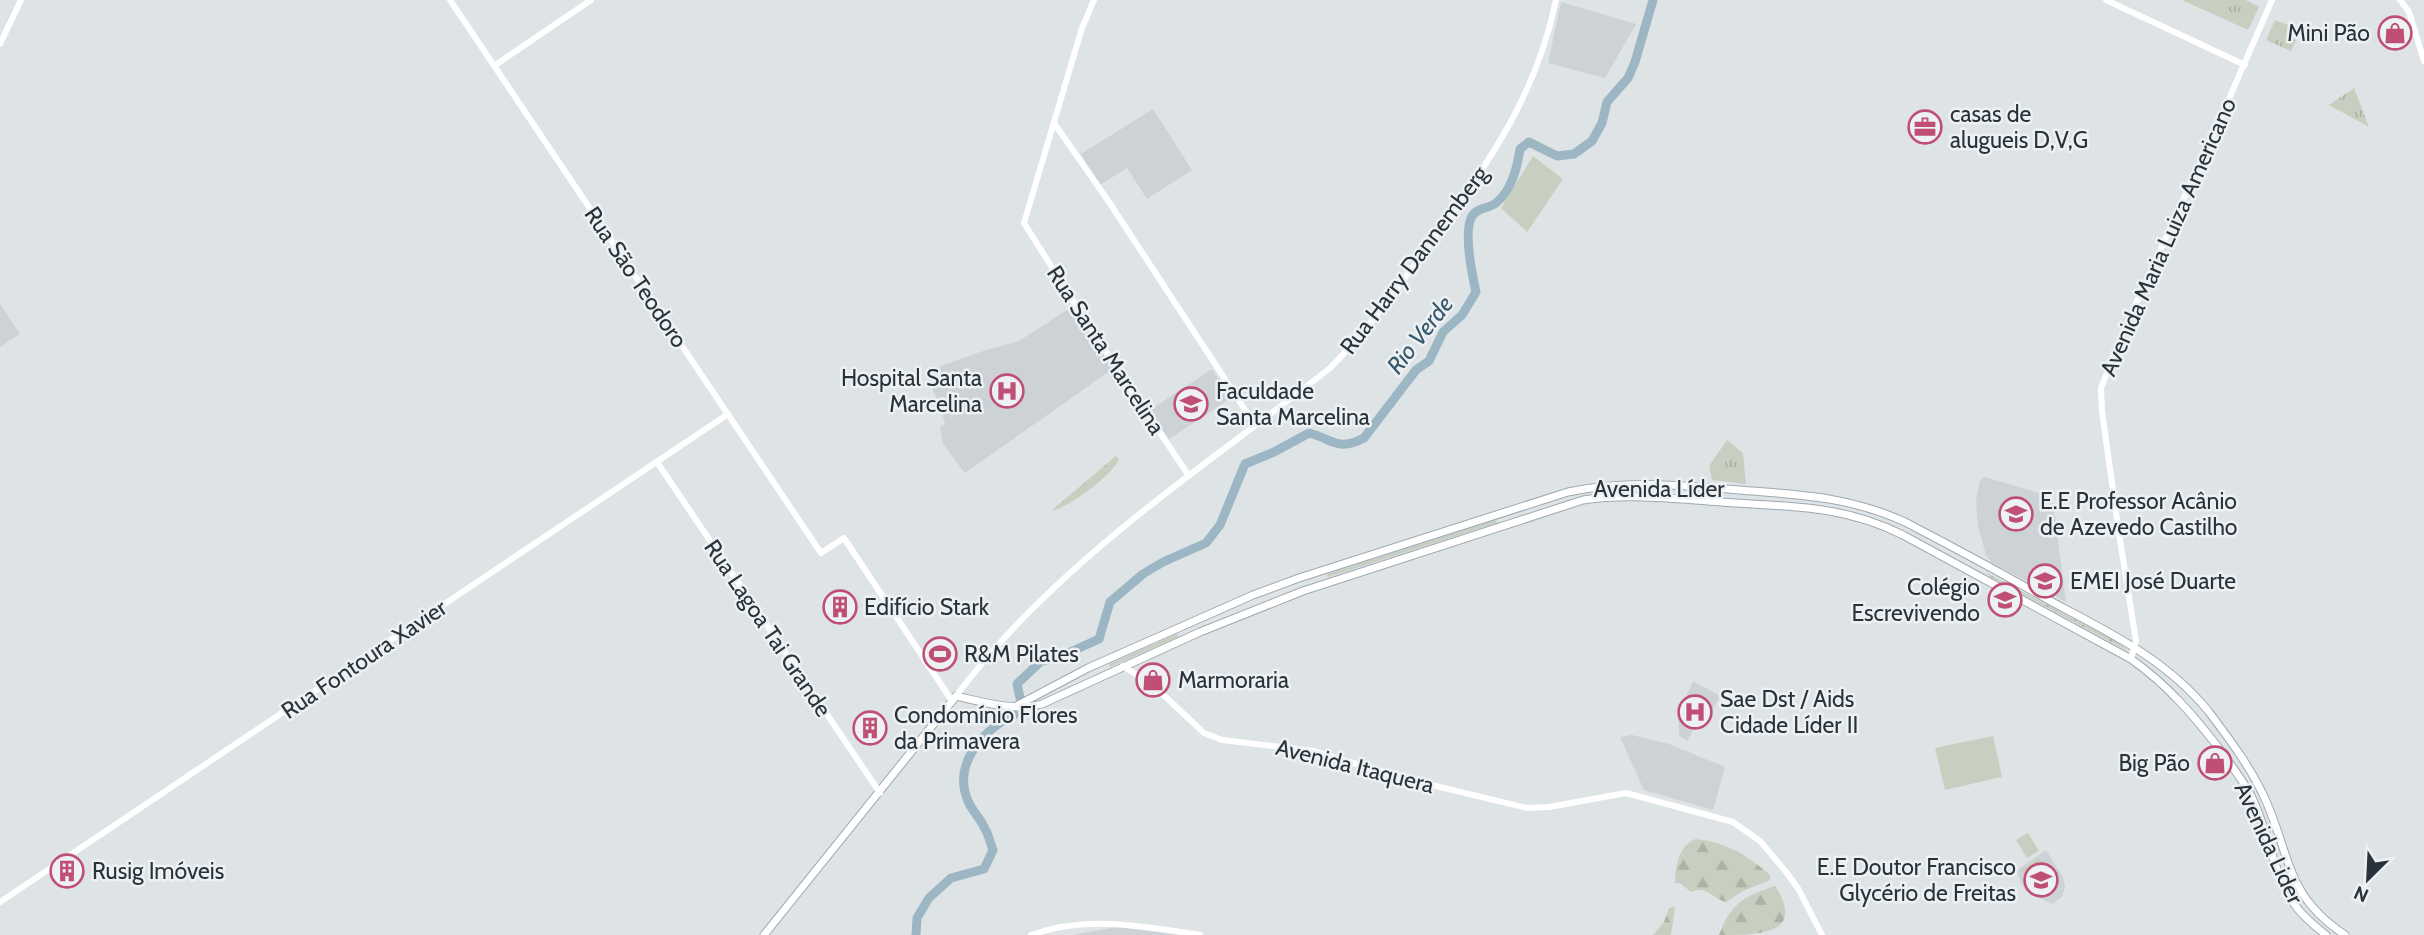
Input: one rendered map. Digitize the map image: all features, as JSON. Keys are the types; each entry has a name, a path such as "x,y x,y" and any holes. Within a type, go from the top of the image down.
{"main road":[{"path":"0,44 21,0"},
{"name":"Rua São Teodoro","path":"450,0 821,553 844,538 954,698"},
{"path":"494,66 591,0"},
{"path":"1094,0 1082,28 1054,123 1255,425"},
{"name":"Rua Harry Dannemberg","path":"954,698 999,642 1051,590 1123,527 1330,368 1349,348 1390,298 1472,186 1503,137 1542,56 1556,0"},
{"path":"2106,0 2245,65"},
{"name":"Avenida Maria Luiza Americano","path":"2136,647 2101,388 2127,323 2272,0"},
{"path":"2400,0 2409,12 2424,61"},
{"name":"Rua Santa Marcelina","path":"1054,123 1024,223 1189,476"},
{"name":"Rua Fontoura Xavier","path":"0,902 728,414"},
{"name":"Rua Lagoa Tai Grande","path":"657,462 880,793"},
{"name":"Avenida Líder","path":"1014,706 1088,668 1253,595 1299,578 1549,498 1594,487 1635,484 1684,486 1832,498 1877,510 1973,558 2136,647 2163,667 2194,695 2252,775"},
{"name":"Avenida Líder","path":"1123,666 1303,591 1583,500 1618,496 1649,497 1806,506 1868,519 1917,542 2131,659 2170,690 2192,713"},
{"path":"1917,542 1927,544 1961,561 1969,562 1973,558"},
{"path":"2131,659 2136,647"},
{"path":"764,935 954,698 1034,706 1052,701 1123,666"},
{"name":"Avenida Itaquera","path":"1123,666 1154,686 1196,726 1222,740 1313,751 1407,779 1527,808 1626,793 1733,822 1760,841 1787,873 1822,935"},
{"name":"Avenida Lider","path":"2192,713 2247,788 2288,894 2305,917 2326,935"},
{"name":"Avenida Lider","path":"2252,775 2267,803 2294,881 2310,904 2345,935"},
{"path":"1031,935 1070,925 1106,923 1200,935"}],"shaded area":[{"path":"1561,2 1636,24 1605,78 1548,63"},
{"path":"1153,109 1192,170 1147,199 1127,168 1100,185 1081,154"},
{"path":"0,304 20,334 0,347"},
{"name":"Hospital Santa Marcelina","path":"1073,306 1114,368 965,473 943,444 940,427 945,424 927,378 941,366 1019,341"},
{"name":"Faculdade Santa Marcelina","path":"1212,369 1231,398 1169,439 1150,410"},
{"name":"E.E Professor Acânio de Azevedo Castilho","path":"1985,477 2042,494 2053,503 2066,602 1991,562 1986,555 1978,526 1976,501 1980,480"},
{"name":"Sae Dst / Aids Cidade Líder II","path":"1693,681 1720,696 1706,722 1699,719 1687,741 1679,735 1678,714"},
{"path":"1632,735 1669,744 1725,767 1713,810 1644,790 1620,737"},
{"name":"E.E Doutor Francisco Glycério de Freitas","path":"2046,850 2063,877 2065,887 2062,897 2052,904 2025,890 2016,871"},
{"path":"1118,927 1156,932 1175,935 1072,935"}],"green space":[{"path":"2182,0 2246,0 2259,7 2248,30"},
{"path":"2275,20 2301,30 2291,51 2266,40"},
{"path":"2354,88 2369,127 2329,105"},
{"path":"1533,156 1563,179 1527,232 1501,208"},
{"path":"1727,440 1743,453 1746,484 1712,480 1709,466"},
{"path":"1116,456 1119,459 1100,481 1068,504 1051,511"},
{"path":"1496,520 1497,523 1328,577 1327,574"},
{"path":"1985,572 2116,641 2128,651 1991,577"},
{"path":"1177,634 1178,637 1110,667 1109,664"},
{"path":"1993,736 2002,777 1945,790 1935,748"},
{"path":"2028,833 2039,851 2027,858 2016,840"},
{"path":"1695,839 1717,843 1736,851 1770,875 1770,880 1743,891 1726,902 1706,891 1691,892 1680,883 1675,883 1675,877 1681,852"},
{"path":"2039,858 2047,870 2029,882 2021,870"},
{"path":"1775,886 1783,902 1785,914 1782,923 1774,929 1762,932 1719,935 1733,909 1747,898"},
{"path":"1675,907 1671,935 1653,935 1664,922 1669,908"}],"waterway":[{"name":"Rio Verde","path":"1020,698 1017,684 1040,662 1099,639 1110,602 1143,574 1206,543 1220,525 1245,464 1309,433 1341,444 1364,438 1416,370 1429,361 1443,332 1462,315 1476,292 1468,242 1472,216 1502,198 1513,178 1520,149 1529,142 1557,156 1574,154 1592,141 1602,123 1607,102 1628,78 1635,62 1653,0"},
{"path":"916,935 917,918 929,898 951,878 984,869 993,850 986,831 968,801 964,774 967,761 982,739 1002,721 1014,715"}],"place":[{"name":"Mini Pão","path":"2395,33"},
{"name":"casas de alugueis D,V,G","path":"1925,127"},
{"name":"Hospital Santa Marcelina","path":"1007,391"},
{"name":"Faculdade Santa Marcelina","path":"1191,404"},
{"name":"E.E Professor Acânio de Azevedo Castilho","path":"2016,514"},
{"name":"EMEI José Duarte","path":"2045,581"},
{"name":"Colégio Escrevivendo","path":"2005,600"},
{"name":"Edifício Stark","path":"840,607"},
{"name":"R&M Pilates","path":"940,654"},
{"name":"Marmoraria","path":"1153,680"},
{"name":"Sae Dst / Aids Cidade Líder II","path":"1695,712"},
{"name":"Condomínio Flores da Primavera","path":"870,728"},
{"name":"Big Pão","path":"2215,763"},
{"name":"Rusig Imóveis","path":"67,871"},
{"name":"E.E Doutor Francisco Glycério de Freitas","path":"2041,880"}]}
